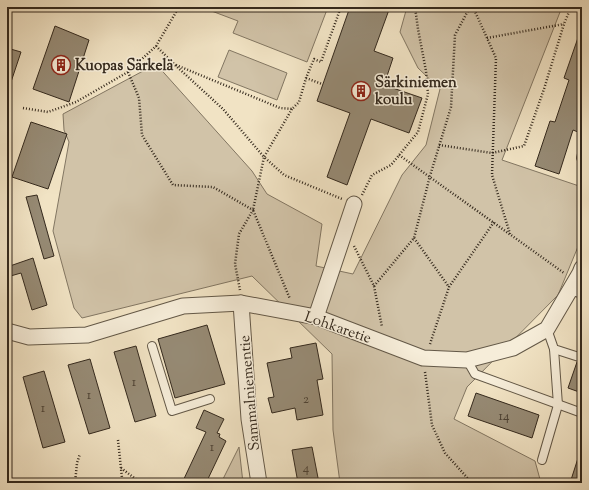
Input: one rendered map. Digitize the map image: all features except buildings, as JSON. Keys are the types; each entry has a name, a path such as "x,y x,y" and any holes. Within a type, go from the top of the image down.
{"street":[{"path":"316,317 354,204"},
{"path":"547,329 574,287 582,268"},
{"name":"Lohkaretie","path":"7,331 29,337 87,335 183,306 241,303 316,317 426,352 467,360 513,348 547,329"},
{"name":"Sammalniementie","path":"241,303 249,419 259,483"}],"lane":[{"path":"542,460 558,405 554,349 547,329"},
{"path":"152,346 172,411 210,399"},
{"path":"554,349 582,358"},
{"path":"467,360 475,374 582,413"}],"path":[{"path":"23,108 48,112 76,102 128,72 156,46 179,7"},
{"path":"241,303 235,264 239,234 253,210 264,157 292,109 299,102 306,78 314,59 321,62 341,7"},
{"path":"156,46 223,109 264,157 284,175 354,204 358,201 372,175 391,166 418,132 428,94 426,71 415,7"},
{"path":"472,7 496,58 492,175 510,234"},
{"path":"374,286 414,238 430,176 451,107 455,34 472,7"},
{"path":"439,145 492,153 524,146 571,7"},
{"path":"487,38 564,24"},
{"path":"174,64 280,108 292,109"},
{"path":"128,72 139,98 142,135 173,185 213,187 253,210 290,299"},
{"path":"306,78 322,84"},
{"path":"399,155 510,234 574,287"},
{"path":"472,483 445,453 432,425 426,352 449,287 494,222"},
{"path":"346,229 374,286 382,330"},
{"path":"414,238 449,287"},
{"path":"118,440 122,478 121,483"},
{"path":"74,483 80,454"},
{"path":"121,468 140,483"}],"shaded area":[{"path":"201,7 328,7 307,62 233,33 238,21"},
{"path":"407,7 562,7 502,160 582,187 582,237 558,295 467,387 454,419 535,461 541,483 340,483 333,430 332,354 252,276 82,318 74,308 53,231 69,142 64,130 63,114 156,64 252,171 267,194 322,224 316,266 353,274 402,175 426,145 440,89 418,68 400,32"},
{"path":"229,50 287,73 277,100 218,77"},
{"path":"239,447 243,483 221,483"}],"place":[{"name":"Kuopas Särkelä","path":"61,65"},
{"name":"Särkiniemen koulu","path":"361,91"}]}
